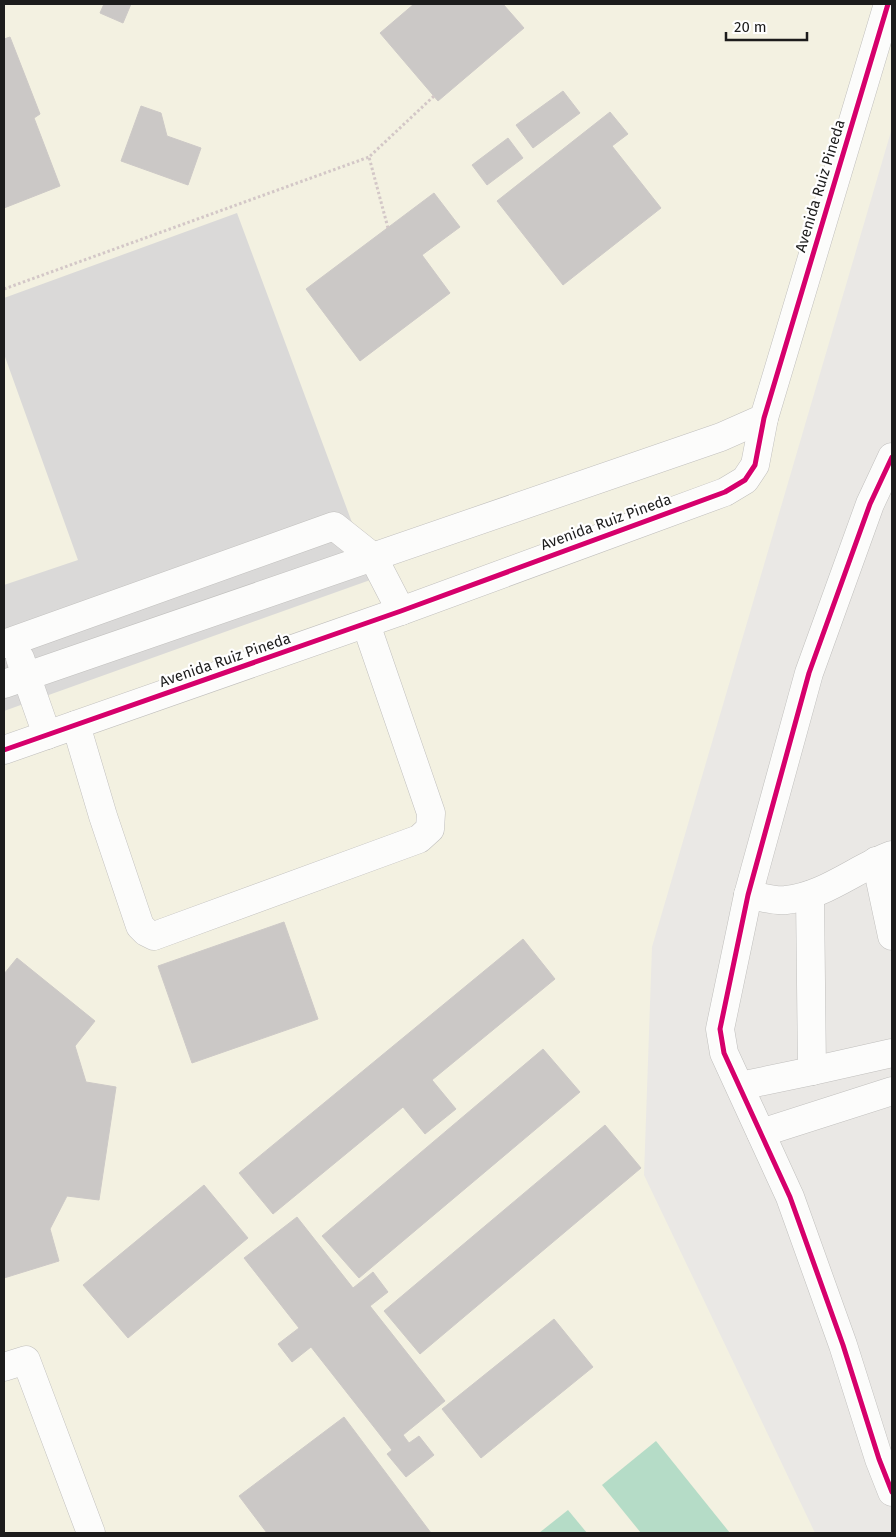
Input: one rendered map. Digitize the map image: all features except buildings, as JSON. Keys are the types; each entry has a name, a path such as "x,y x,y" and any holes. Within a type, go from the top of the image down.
{"street":[{"name":"Avenida Ruiz Pineda","path":"4,750 401,612 725,492 745,480 755,465 764,418 888,4"},
{"path":"15,680 721,436 764,418"},
{"path":"892,457 870,504 810,673 748,894 720,1029 724,1053 790,1197 843,1345 892,1492"},
{"path":"47,735 15,680 9,642 334,526 373,557 401,612"},
{"path":"76,725 103,816 140,926 154,936 419,840 430,829 430,813 366,624"},
{"path":"748,894 784,901 810,895 884,858 892,936"},
{"path":"810,895 812,1071"},
{"path":"740,1086 892,1053"},
{"path":"761,1133 892,1091"},
{"path":"4,1367 26,1360 91,1533"}],"path":[{"path":"4,289 369,157 434,96"},
{"path":"369,157 388,228"}],"shaded area":[{"path":"4,4 892,4 892,128 652,947 644,1175 815,1533 4,1533"},
{"path":"237,213 373,579 4,711 4,585 78,560 4,354 4,298"}],"green space":[{"path":"656,1441 730,1533 641,1533 602,1485"},
{"path":"568,1510 587,1533 539,1533"}],"cycle path":[{"path":"4,750 401,611 725,492 745,480 755,465 764,418 888,4"},
{"path":"892,457 870,504 809,673 748,895 720,1029 724,1053 790,1197 843,1345 879,1459 892,1492"}]}
